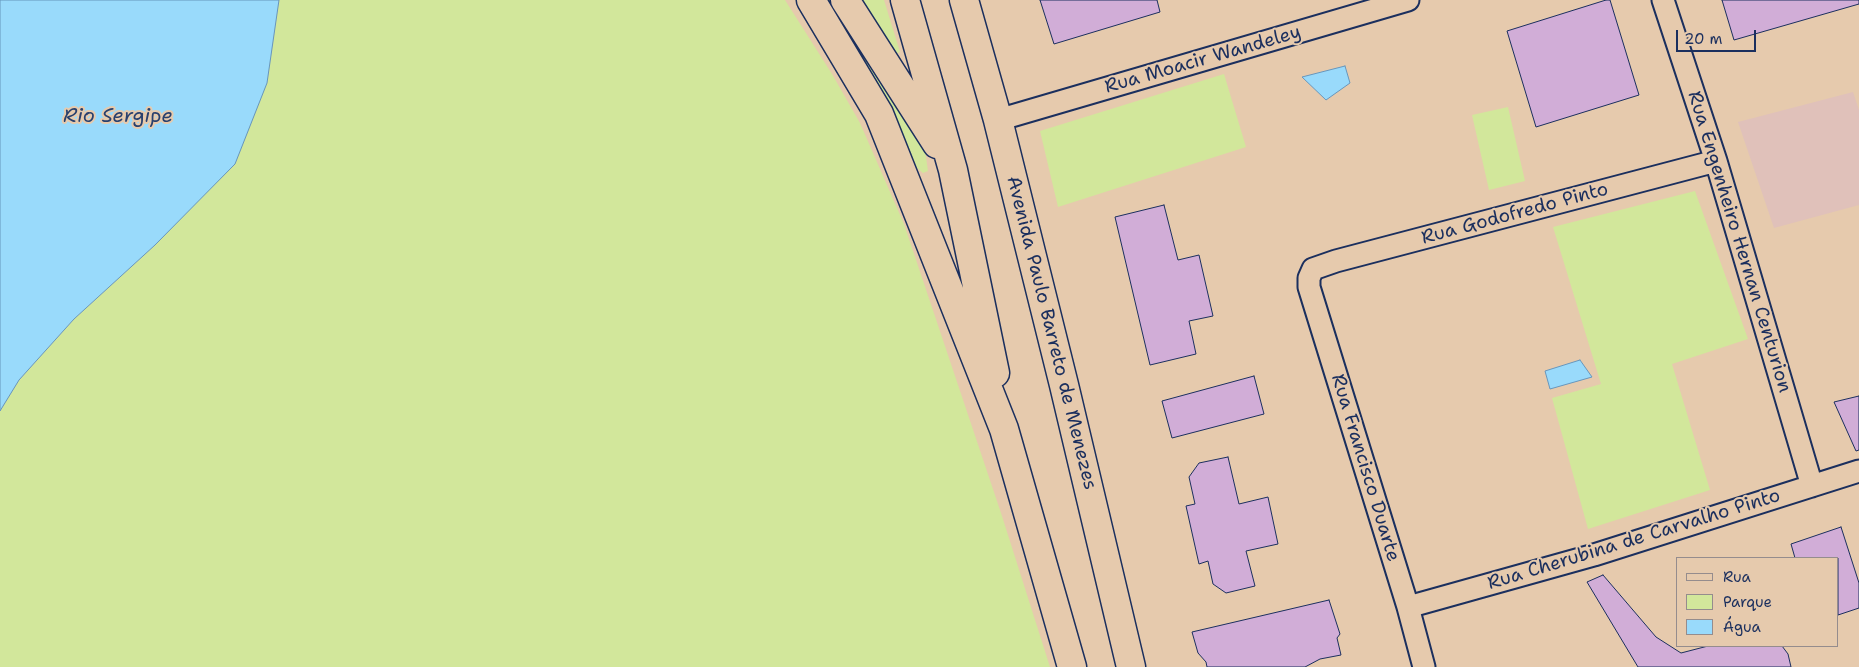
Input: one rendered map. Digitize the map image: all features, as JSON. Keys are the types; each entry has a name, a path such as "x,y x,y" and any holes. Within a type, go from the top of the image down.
{"main road":[{"path":"811,0 880,114 1004,428 1072,667"},
{"path":"845,0 953,170"},
{"path":"905,0 953,170 995,369 1004,428"},
{"name":"Avenida Paulo Barreto de Menezes","path":"964,0 998,120 1064,385 1131,667"}],"street":[{"name":"Rua Moacir Wandeley","path":"998,120 1408,0"},
{"name":"Rua Engenheiro Hernan Centurion","path":"1663,0 1716,161 1812,486"},
{"name":"Rua Godofredo Pinto","path":"1313,269 1336,261 1716,161"},
{"name":"Rua Francisco Duarte","path":"1313,269 1309,278 1309,288 1408,607 1424,667"},
{"name":"Rua Cherubina de Carvalho Pinto","path":"1408,607 1594,554 1859,471"}],"shaded area":[{"path":"1853,92 1859,110 1859,205 1774,228 1738,122"}],"green space":[{"path":"279,0 785,0 832,74 860,123 904,224 1001,513 1050,667 0,667 0,411 19,380 74,319 155,245 267,83"},
{"path":"822,0 831,0 913,128 925,150 928,171 923,173 917,168 896,122"},
{"path":"858,0 884,0 900,52 890,56"},
{"path":"1224,74 1246,147 1058,207 1040,131"},
{"path":"1508,107 1525,181 1489,190 1472,115"},
{"path":"1695,191 1748,339 1672,364 1710,490 1588,529 1552,398 1601,384 1553,227"}],"water":[{"name":"Rio Sergipe","path":"0,0 279,0 267,83 235,164 155,245 74,319 19,380 0,411"},
{"path":"1345,66 1350,83 1326,100 1302,77"},
{"path":"1580,360 1592,377 1550,389 1545,371"}],"building":[{"path":"1040,0 1157,0 1160,12 1054,44"},
{"path":"1610,0 1639,95 1536,127 1507,31"},
{"path":"1722,0 1859,0 1859,4 1734,40"},
{"path":"1164,205 1178,260 1199,255 1213,316 1189,321 1196,354 1150,365 1115,217"},
{"path":"1254,376 1264,414 1172,438 1162,401"},
{"path":"1859,396 1859,450 1856,451 1834,402"},
{"path":"1228,457 1239,504 1268,497 1278,544 1246,551 1255,586 1226,593 1213,584 1208,561 1199,564 1186,506 1195,504 1189,477 1199,463"},
{"path":"1841,527 1859,583 1859,608 1839,615 1839,557 1795,557 1791,544"},
{"path":"1603,575 1656,637 1681,653 1704,647 1783,647 1788,654 1791,667 1638,667 1587,582"},
{"path":"1329,600 1340,634 1337,638 1341,655 1320,659 1305,667 1207,667 1206,662 1198,653 1192,632"}]}
